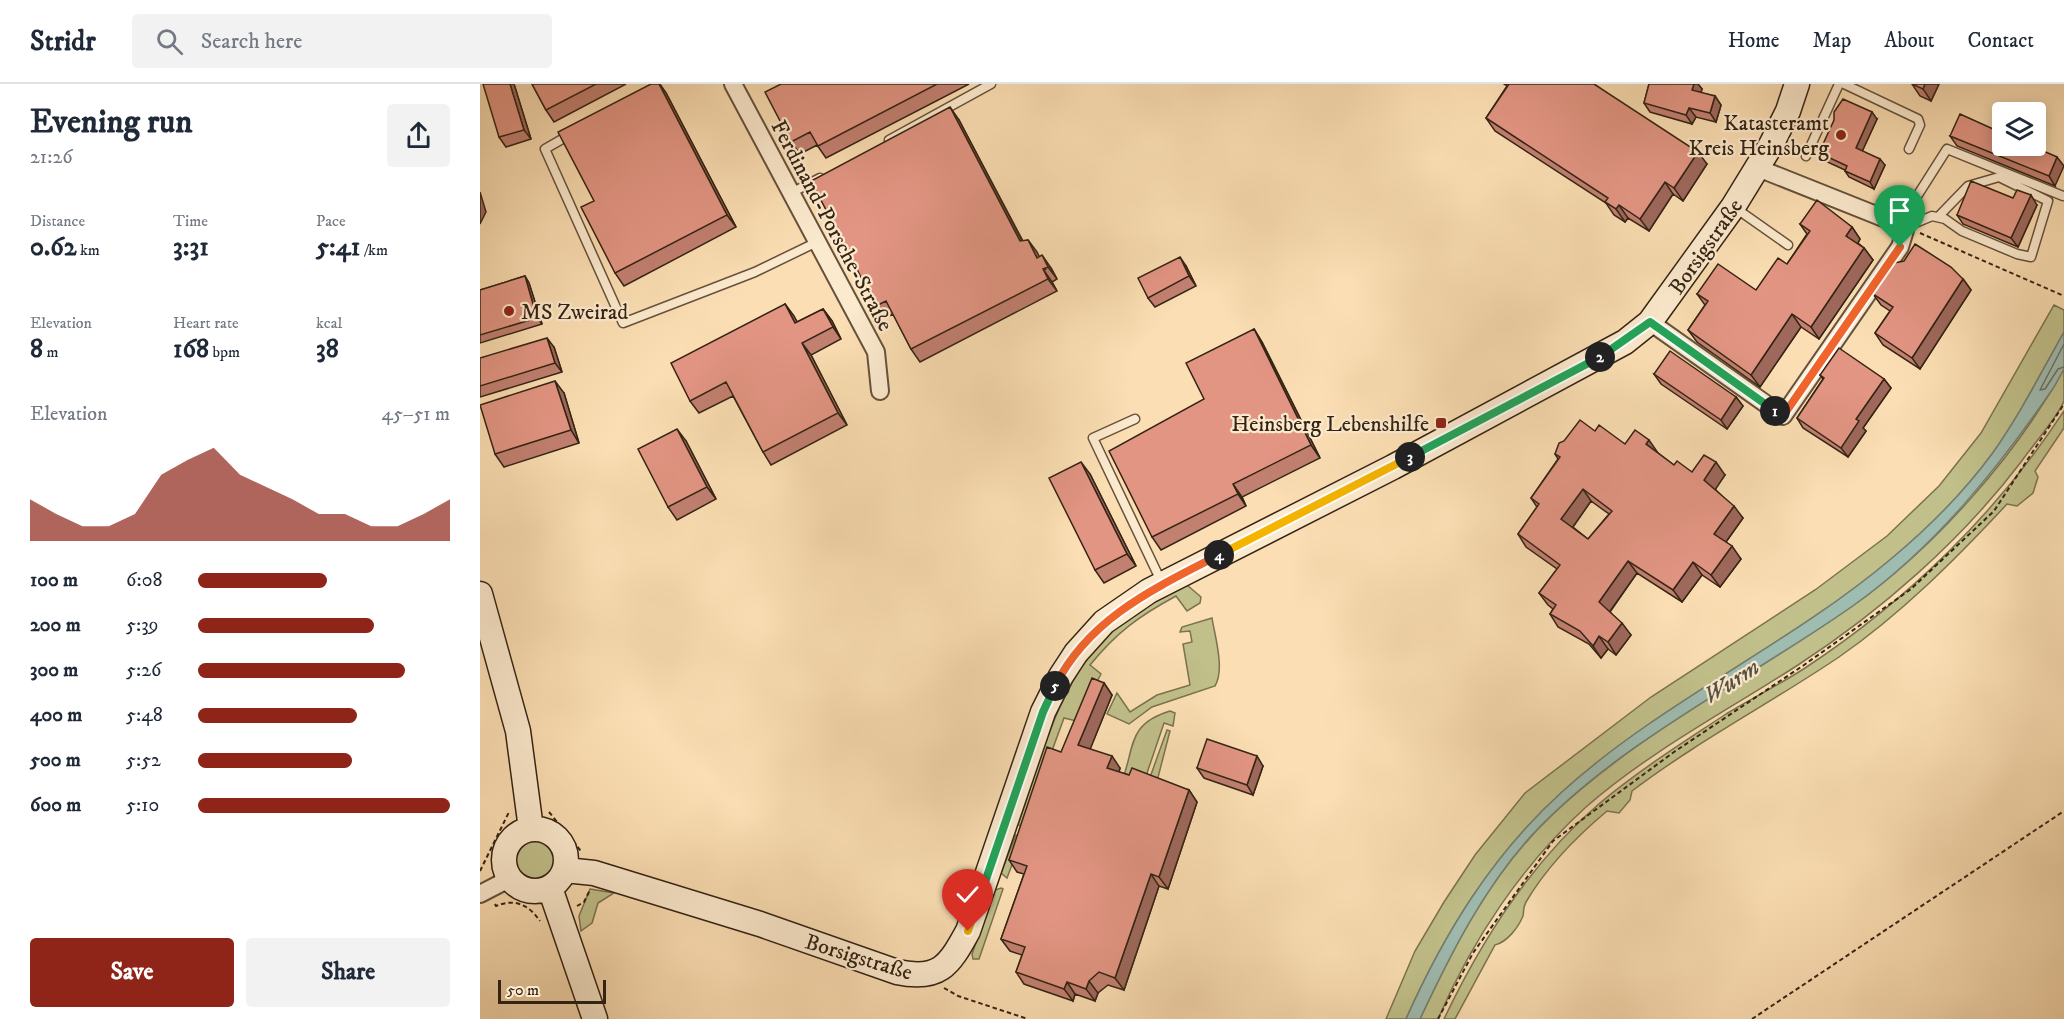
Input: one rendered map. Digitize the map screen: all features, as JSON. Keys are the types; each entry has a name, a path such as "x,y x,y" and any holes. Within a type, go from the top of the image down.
{"street":[{"name":"Ferdinand-Porsche-Straße","path":"733,84 876,352 879,391"},
{"name":"Borsigstraße","path":"565,870 594,873 760,924 897,972 916,976 934,973 955,956 968,931 1043,712 1060,676 1076,653 1104,622 1162,584 1597,358 1650,322 1733,207 1758,168 1788,111 1797,84"},
{"path":"1650,322 1783,416 1900,247 1903,225 1758,168"},
{"path":"480,594 518,731 531,829"},
{"path":"531,829 551,833 559,840 564,849 565,870 562,877 550,888 532,892 515,886 509,879 503,858 506,848 521,832 531,829"},
{"path":"480,894 509,879"},
{"path":"550,888 549,917 595,1019"}],"lane":[{"path":"883,143 991,84"},
{"path":"1806,156 1839,84"},
{"path":"1844,84 1918,119 1920,125 1909,149"},
{"path":"575,132 545,149 623,323 755,272 817,242"},
{"path":"1903,225 1947,149 2063,196"},
{"path":"791,193 825,176"},
{"path":"1903,225 1932,216 1938,217 1962,231 2017,254 2031,257 2048,201 1999,177 1968,186 1938,217"},
{"path":"1733,207 1788,245"},
{"path":"1136,418 1093,438 1162,584"}],"path":[{"path":"1903,225 2064,296"},
{"path":"1438,1019 1473,953 1553,841 1674,752 1804,666 1911,589 1994,511 2064,404"},
{"path":"480,871 510,810"},
{"path":"1752,1019 2064,811"},
{"path":"496,906 522,904 549,917 584,902 589,894 594,873"},
{"path":"934,973 945,989 958,996 1028,1019"}],"shaded area":[{"path":"2054,305 2064,310 2064,332 2002,440 1957,496 1905,547 1851,590 1641,729 1562,792 1513,842 1472,897 1437,957 1406,1019 1386,1019 1415,951 1444,902 1475,855 1525,793 1651,697 1815,590 1887,536 1939,486 1981,433"},
{"path":"2064,369 2064,401 2056,415 1998,491 1946,547 1889,598 1829,644 1662,750 1586,807 1541,853 1501,905 1466,961 1438,1019 1420,1019 1476,911 1510,861 1551,816 1585,785 1622,757 1698,705 1854,605 1915,556 1944,528 1998,467 2022,435"},
{"path":"2064,411 2064,428 2035,471 2038,477 2033,493 2017,506 2007,504 1927,585 1862,640 1813,674 1657,773 1632,791 1630,800 1619,813 1607,811 1595,821 1562,854 1534,889 1525,904 1523,916 1518,925 1508,938 1495,945 1455,1019 1444,1019 1475,960 1511,903 1552,850 1575,826 1600,803 1646,768 1726,714 1805,668 1879,614 1948,553 1980,519 2038,449"},
{"path":"1187,585 1201,597 1200,603 1187,611 1176,596 1163,603 1119,634 1090,665 1101,674 1076,721 1064,718 1024,827 1018,825 1055,718 1080,669 1117,627 1151,604"},
{"path":"1212,618 1219,662 1218,679 1215,686 1152,707 1129,724 1107,714 1117,693 1130,712 1157,695 1190,685 1183,644 1192,642 1190,631 1180,632 1182,627"},
{"path":"1170,711 1175,713 1173,726 1164,723 1145,779 1122,781 1139,730 1156,716"},
{"path":"1167,730 1170,731 1156,785 1148,783"},
{"path":"1016,835 1022,838 1007,878 1001,873"},
{"path":"535,837 551,844 558,860 551,876 535,883 519,876 512,860 519,844"},
{"path":"590,889 614,893 598,903 592,923 581,931 579,916"},
{"path":"1003,889 979,959 973,959 972,954 995,890"}],"water":[{"name":"Wurm","path":"2064,332 2064,369 2054,387 1987,477 1938,533 1883,583 1854,605 1644,741 1566,802 1514,856 1483,900 1443,971 1420,1019 1406,1019 1437,957 1472,897 1513,842 1537,816 1601,759 1641,729 1810,619 1891,559 1918,535 1957,496 1992,454 2021,410"}],"building":[{"path":"483,84 510,84 524,130 499,137"},
{"path":"532,84 596,84 546,110"},
{"path":"651,84 659,84 727,215 615,273 581,207 594,201 558,132"},
{"path":"781,84 937,84 818,146 810,132 791,142 765,92"},
{"path":"1509,84 1594,84 1698,152 1674,188 1665,182 1640,219 1619,205 1616,209 1605,202 1608,198 1486,118"},
{"path":"1649,84 1694,84 1692,90 1715,96 1710,113 1689,108 1686,115 1644,103"},
{"path":"1912,84 1925,84 1923,89"},
{"path":"1843,99 1872,112 1856,148 1880,159 1870,182 1845,171 1847,166 1819,153 1834,120 1834,112"},
{"path":"950,107 1020,241 1028,240 1037,258 1042,255 1048,267 1043,269 1048,279 911,349 886,301 876,306 811,181"},
{"path":"1960,114 1992,128 1992,153 1950,136"},
{"path":"2046,152 2057,157 2049,176 2000,156 2046,156"},
{"path":"1971,181 2013,198 2017,190 2031,195 2011,238 1957,215"},
{"path":"1817,200 1852,227 1846,236 1864,248 1811,327 1792,314 1751,375 1688,330 1708,301 1697,294 1718,264 1756,290 1778,258 1787,264 1810,231 1800,224"},
{"path":"1915,244 1951,267 1963,279 1912,358 1875,333 1893,307 1873,294 1894,263 1904,261"},
{"path":"1180,257 1189,276 1148,298 1138,278"},
{"name":"MS Zweirad","path":"525,276 537,318 480,335 480,290"},
{"path":"785,304 795,323 823,309 833,327 802,343 838,413 763,452 726,382 690,401 671,363"},
{"path":"1254,329 1311,445 1233,484 1238,494 1152,537 1109,451 1204,399 1186,363"},
{"path":"547,338 555,363 480,386 480,358"},
{"path":"1839,348 1884,379 1856,419 1859,421 1841,448 1797,418 1824,378 1820,375"},
{"path":"1670,351 1736,397 1721,420 1654,374"},
{"path":"555,381 571,430 495,454 480,405"},
{"path":"1580,420 1595,431 1599,425 1625,444 1635,430 1649,440 1646,444 1674,465 1677,461 1692,472 1704,455 1716,462 1704,480 1734,506 1714,534 1732,546 1711,575 1693,562 1673,590 1628,561 1599,602 1622,623 1608,642 1599,636 1593,646 1580,631 1550,614 1556,605 1539,593 1560,565 1518,534 1539,504 1531,498 1560,457 1555,454 1559,443 1564,441","holes":["1583,489 1612,511 1588,539 1561,519"]},
{"path":"677,429 707,487 668,507 638,449"},
{"path":"1081,462 1127,554 1095,570 1049,478"},
{"path":"1092,678 1104,683 1078,745 1112,756 1107,768 1129,775 1132,768 1189,790 1159,877 1151,874 1115,978 1099,972 1089,981 1086,989 1067,982 1064,989 1016,972 1025,947 1001,939 1027,866 1009,860 1047,747 1061,752"},
{"path":"1207,739 1257,756 1247,785 1197,768"}],"place":[{"name":"Katasteramt Kreis Heinsberg","path":"1841,135"},
{"name":"MS Zweirad","path":"509,311"},
{"name":"Heinsberg Lebenshilfe","path":"1441,423"}],"route":[{"path":"968,931 1043,712 1060,676 1076,653 1104,622 1149,591 1597,358 1625,342 1650,322 1662,333 1783,416 1900,247"}]}
